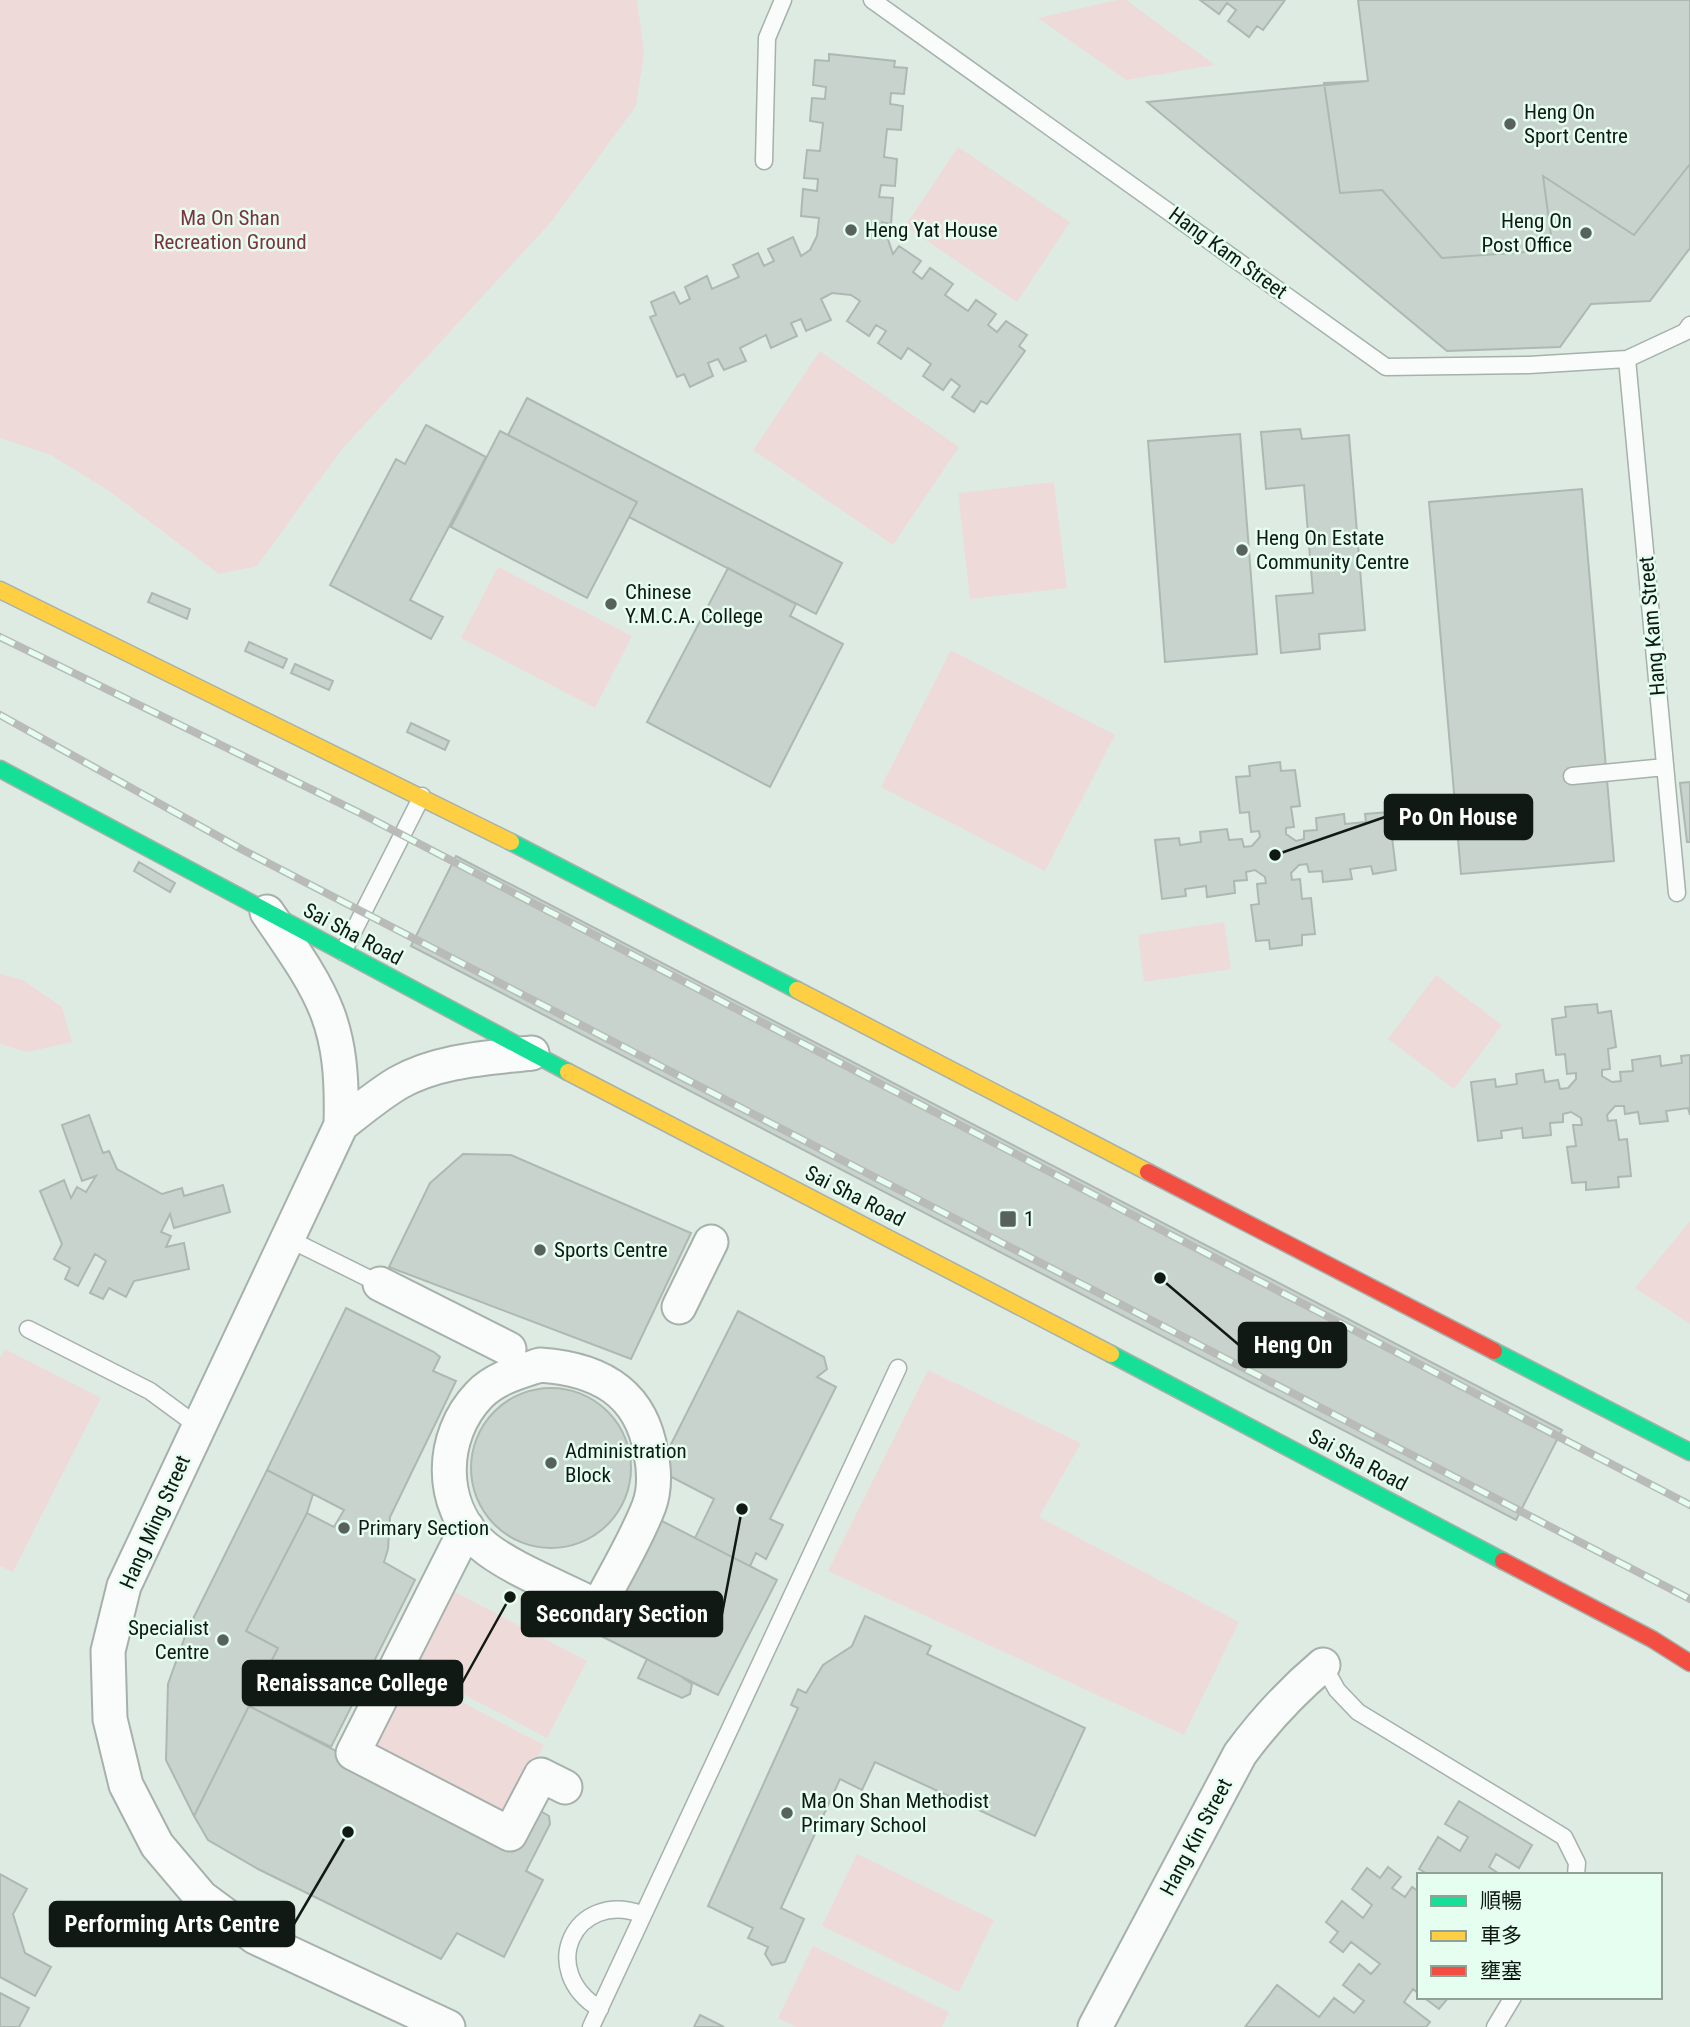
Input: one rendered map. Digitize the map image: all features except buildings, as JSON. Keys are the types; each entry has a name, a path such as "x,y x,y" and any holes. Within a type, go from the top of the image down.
{"main road":[{"path":"0,590 422,796 1690,1452"},
{"name":"Sai Sha Road","path":"0,769 532,1053 925,1256 1652,1639 1690,1663"}],"street":[{"name":"Hang Ming Street","path":"267,912 310,974 334,1025 341,1063 341,1125 124,1586 108,1651 110,1719 126,1785 157,1845 201,1897 255,1937 448,2027"},
{"name":"Hang Ming Street","path":"341,1125 401,1081 427,1071 464,1061 532,1053"},
{"path":"679,1307 711,1242"},
{"path":"380,1284 509,1349"},
{"path":"540,1366 573,1368 612,1385 640,1417 649,1437 654,1470 650,1504 598,1607 481,1545 467,1527 449,1486 449,1452 460,1420 473,1402 480,1393 508,1374 540,1366"},
{"path":"467,1527 353,1753 510,1834 541,1775 565,1787"},
{"name":"Hang Kin Street","path":"1095,2027 1240,1754 1283,1701 1323,1665"}],"lane":[{"path":"764,161 767,38 783,0"},
{"name":"Hang Kam Street","path":"872,0 1387,367 1529,366 1627,359 1685,332 1690,325"},
{"name":"Hang Kam Street","path":"1627,359 1677,893"},
{"path":"1572,776 1665,767"},
{"path":"343,952 422,796"},
{"path":"287,1238 380,1284"},
{"path":"28,1329 150,1391 199,1427"},
{"path":"591,2027 641,1914 898,1368"},
{"path":"1323,1665 1337,1690 1358,1712 1564,1837 1577,1863 1576,1873"},
{"path":"600,2009 584,2000 574,1987 568,1972 570,1941 589,1917 601,1912 628,1909 641,1914"},
{"path":"1495,2027 1512,1999"}],"green space":[{"name":"Ma On Shan Recreation Ground","path":"0,0 637,0 644,53 636,106 552,221 342,449 257,566 219,574 109,491 51,455 0,438"},
{"path":"1126,0 1215,65 1126,80 1038,18"},
{"path":"958,147 1070,222 1017,302 905,226"},
{"path":"820,351 959,447 893,545 753,450"},
{"path":"1054,482 1067,588 970,599 958,493"},
{"path":"498,567 632,636 595,708 461,638"},
{"path":"951,650 1115,735 1045,871 881,787"},
{"path":"1224,922 1231,969 1144,982 1138,935"},
{"path":"0,974 23,980 62,1007 72,1042 27,1052 0,1044"},
{"path":"1436,975 1502,1025 1454,1089 1388,1039"},
{"path":"1690,1221 1690,1324 1635,1288"},
{"path":"5,1349 101,1398 13,1572 0,1566 0,1358"},
{"path":"928,1370 1081,1443 1039,1517 1239,1622 1184,1735 828,1571"},
{"path":"447,1588 587,1661 547,1738 408,1665"},
{"path":"404,1672 544,1745 504,1821 365,1748"},
{"path":"857,1854 994,1920 959,1992 822,1926"},
{"path":"813,1946 949,2012 942,2027 796,2027 778,2018"}],"railway":[{"path":"0,637 360,813 1690,1505"},
{"path":"0,715 243,850 1690,1599"}],"traffic: fast":[{"path":"0,769 568,1072"},
{"path":"511,842 797,990"},
{"path":"1494,1351 1690,1452"},
{"path":"1111,1354 1503,1561"}],"traffic: slow":[{"path":"0,590 511,842"},
{"path":"797,990 1148,1172"},
{"path":"568,1072 1111,1354"}],"traffic: jam":[{"path":"1148,1172 1494,1351"},
{"path":"1503,1561 1652,1639 1690,1663"}],"place":[{"name":"Heng On Sport Centre","path":"1510,124"},
{"name":"Heng Yat House","path":"851,230"},
{"name":"Heng On Post Office","path":"1586,233"},
{"name":"Heng On Estate Community Centre","path":"1242,550"},
{"name":"Chinese Y.M.C.A. College","path":"611,604"},
{"name":"Po On House","path":"1275,855"},
{"name":"1","path":"1008,1219"},
{"name":"Sports Centre","path":"540,1250"},
{"name":"Heng On","path":"1160,1278"},
{"name":"Administration Block","path":"551,1463"},
{"name":"Secondary Section","path":"742,1509"},
{"name":"Primary Section","path":"344,1528"},
{"name":"Renaissance College","path":"510,1597"},
{"name":"Specialist Centre","path":"223,1640"},
{"name":"Ma On Shan Methodist Primary School","path":"787,1813"},
{"name":"Performing Arts Centre","path":"348,1832"}]}
